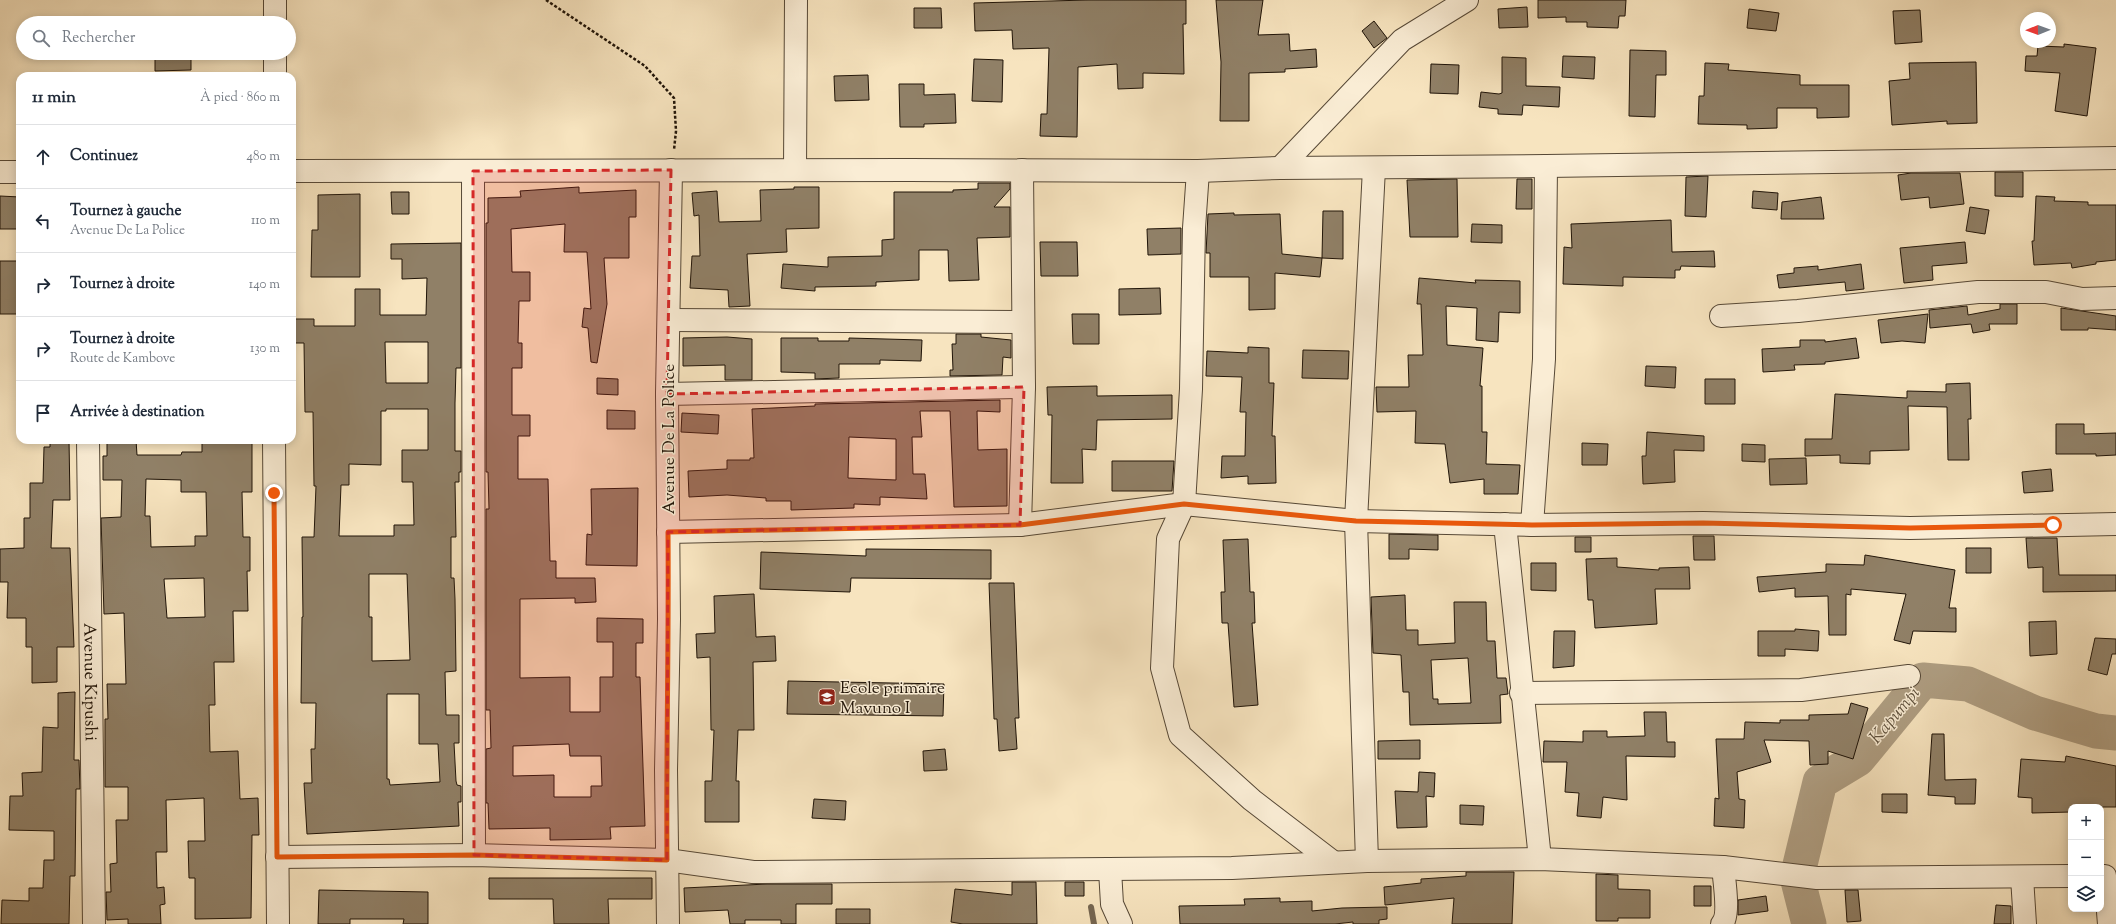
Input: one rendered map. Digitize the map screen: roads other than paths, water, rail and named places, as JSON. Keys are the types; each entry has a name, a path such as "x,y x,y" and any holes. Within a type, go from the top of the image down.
{"street":[{"path":"275,0 275,16"},
{"path":"795,170 796,0"},
{"path":"1280,168 1402,40 1467,0"},
{"path":"275,60 275,72"},
{"path":"296,171 1198,171 1280,168 2116,158"},
{"path":"1532,525 1544,359 1546,166"},
{"path":"1367,861 1356,521 1374,168"},
{"name":"Avenue De La Police","path":"668,924 666,770 669,619 667,394 671,170"},
{"path":"1020,525 1024,387 1022,170"},
{"path":"473,171 474,855"},
{"path":"1198,171 1194,228 1191,389 1184,504 1168,539 1162,668 1180,736 1252,800 1334,862"},
{"path":"0,172 16,172"},
{"path":"1722,316 1798,311 1978,292 2046,292 2082,299 2116,298"},
{"path":"669,320 1023,322"},
{"path":"667,394 1024,387"},
{"name":"Avenue Kipushi","path":"88,444 94,924"},
{"path":"274,444 278,924"},
{"path":"668,532 1020,525 1184,504 1356,521 1532,525 1703,523 1910,528 2116,524"},
{"path":"1505,524 1521,693 1540,859"},
{"path":"1521,693 1801,690 1908,676"},
{"path":"277,857 474,855 667,860 753,872 1232,868 1367,861 1540,859 1723,867 1817,878 2068,876"},
{"path":"1722,924 1724,922 1726,906 1723,867"},
{"path":"1110,870 1112,904 1120,924"},
{"path":"2107,876 2110,924"},
{"path":"2022,877 2025,924"}],"waterway":[{"name":"Kapumpi","path":"1809,924 1797,877 1820,782 1858,759 1923,680 1968,684 2035,713 2096,731 2116,733"},
{"path":"1804,903 1820,924"},
{"path":"1091,907 1094,924"}],"place":[{"name":"Ecole primaire Mavuno I","path":"827,697"}]}
